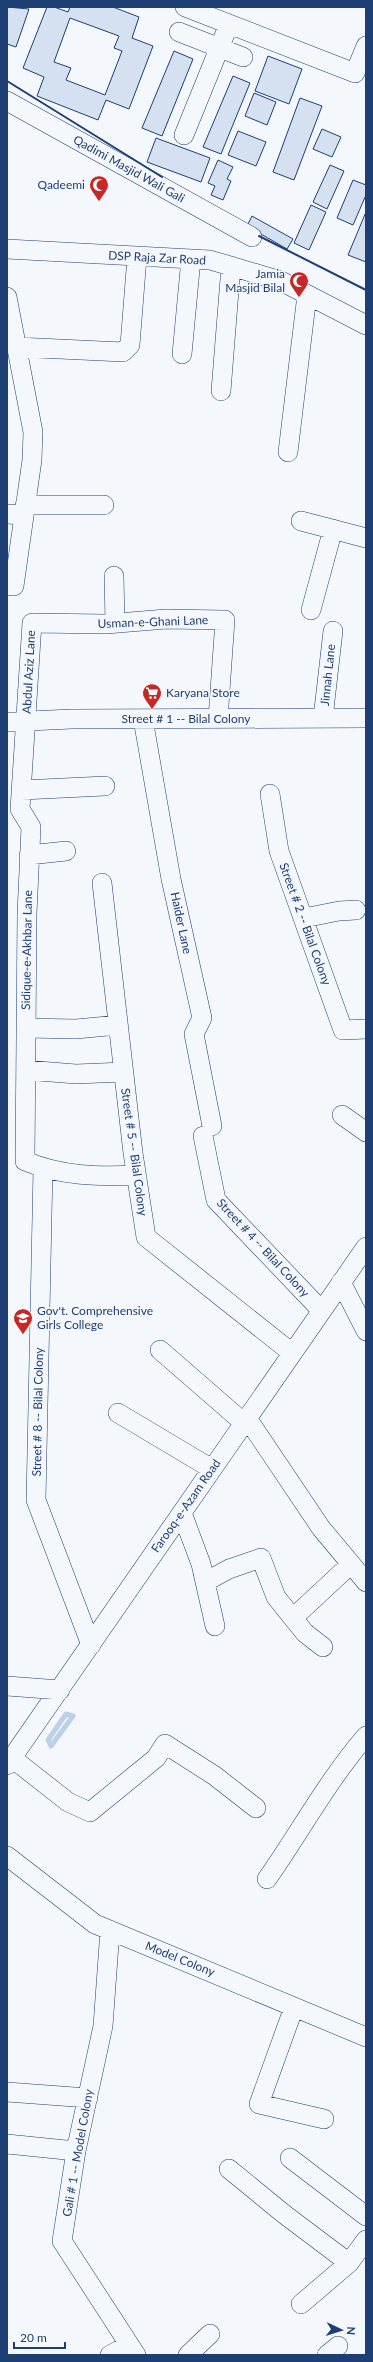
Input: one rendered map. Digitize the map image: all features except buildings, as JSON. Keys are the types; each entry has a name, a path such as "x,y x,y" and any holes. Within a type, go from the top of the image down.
{"street":[{"path":"185,7 361,75 366,46"},
{"path":"184,136 229,24"},
{"path":"179,32 243,57"},
{"name":"Qadimi Masjid Wali Gali","path":"7,101 252,237"},
{"name":"DSP Raja Zar Road","path":"7,249 210,260 281,281 366,325"},
{"path":"17,347 123,352 127,350 130,345 137,257"},
{"path":"182,354 191,259"},
{"path":"221,391 231,266"},
{"path":"288,452 307,294"},
{"path":"7,297 33,432 19,511 14,586 7,585"},
{"path":"19,511 104,505"},
{"path":"301,521 366,538"},
{"path":"311,610 333,529"},
{"path":"114,576 115,623"},
{"name":"Usman-e-Ghani Lane","path":"32,623 115,623 166,619 225,620 218,719"},
{"name":"Abdul Aziz Lane","path":"26,721 32,623"},
{"name":"Jinnah Lane","path":"323,718 333,631"},
{"name":"Street # 1 -- Bilal Colony","path":"7,722 143,718 366,718"},
{"name":"Haider Lane","path":"143,718 171,879 202,1018 194,1034 208,1131"},
{"name":"Sidique-e-Akhbar Lane","path":"26,721 20,809 30,827 25,1161 43,1169"},
{"path":"22,790 105,786"},
{"name":"Street # 2 -- Bilal Colony","path":"270,794 279,850 343,1030 366,1029"},
{"path":"29,854 66,851"},
{"name":"Street # 5 -- Bilal Colony","path":"102,883 136,1175 146,1237 292,1352"},
{"path":"304,918 339,911 356,910"},
{"path":"26,1028 76,1029 118,1025"},
{"path":"26,1070 76,1074 124,1072"},
{"path":"342,1115 366,1132"},
{"name":"Street # 4 -- Bilal Colony","path":"208,1131 216,1200 321,1310"},
{"path":"43,1169 98,1177 136,1175"},
{"name":"Street # 8 -- Bilal Colony","path":"43,1169 36,1500 91,1645"},
{"name":"Farooq-e-Azam Road","path":"10,1762 366,1247"},
{"path":"341,1282 366,1331"},
{"path":"160,1350 246,1420 321,1528 366,1582"},
{"path":"118,1413 212,1468"},
{"path":"182,1513 201,1564 215,1626"},
{"path":"205,1582 229,1569 261,1558 276,1597 305,1633 323,1647"},
{"path":"293,1618 351,1564"},
{"path":"7,1686 60,1690"},
{"path":"267,1879 302,1830 344,1762 366,1736"},
{"path":"10,1762 68,1802 90,1812 156,1758 165,1744 215,1776 256,1808"},
{"name":"Model Colony","path":"7,1856 96,1924 366,2037"},
{"name":"Gali # 1 -- Model Colony","path":"110,1930 103,2026 76,2151 62,2241 132,2350"},
{"path":"294,2007 260,2104 324,2119"},
{"path":"7,2092 88,2098"},
{"path":"7,2144 76,2151"},
{"path":"290,2158 366,2216"},
{"path":"229,2169 284,2214 349,2263"},
{"path":"301,2304 349,2263 366,2240"},
{"path":"188,2355 210,2334"},
{"path":"110,2355 132,2350"}],"waterway":[{"path":"66,1714 73,1716 51,1746 48,1740 66,1714"}],"wall":[{"path":"7,81 162,177"},
{"path":"259,236 366,290"}],"place":[{"name":"Qadeemi","path":"99,202"},
{"name":"Jamia Masjid Bilal","path":"299,298"},
{"name":"Karyana Store","path":"152,710"},
{"name":"Gov't. Comprehensive Girls College","path":"23,1335"}]}
